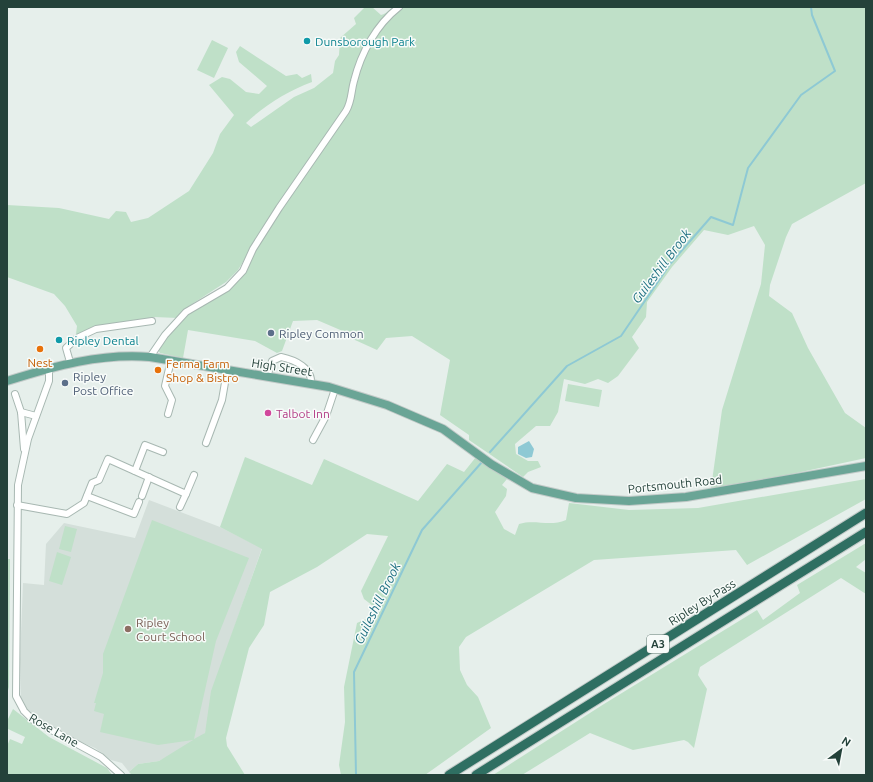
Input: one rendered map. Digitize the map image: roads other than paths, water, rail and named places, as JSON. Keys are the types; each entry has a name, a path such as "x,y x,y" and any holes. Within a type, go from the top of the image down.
{"highway":[{"name":"Ripley By-Pass","path":"449,775 866,513"},
{"name":"A3","path":"476,775 866,532"}],"main road":[{"name":"High Street","path":"7,381 70,362 111,356 150,357 312,384 335,388 406,412 434,424 492,464"},
{"name":"Portsmouth Road","path":"492,464 539,491 576,498 620,501 660,500 709,494 866,466"}],"street":[{"path":"150,357 165,335 186,312 227,288 242,271 253,249 279,208 346,110 351,100 356,73 373,35 386,18 399,7"},
{"path":"70,362 66,348 77,338 96,329 152,320"},
{"path":"267,377 272,361 281,357 306,368 312,376 312,384"},
{"path":"168,414 172,400 165,386 170,360"},
{"name":"Rose Lane","path":"49,368 50,376 48,385 24,453 17,505 16,696 24,712 33,720 101,757 121,775"},
{"path":"206,443 222,400 227,370"},
{"path":"313,440 326,416 335,388"},
{"name":"Rose Lane","path":"15,394 21,412 24,453"},
{"path":"21,412 36,416"},
{"path":"135,471 145,445 163,452"},
{"path":"17,505 67,514 84,503 92,484 98,480 108,459 186,494"},
{"path":"180,507 194,475"},
{"path":"142,496 149,477"},
{"path":"87,496 134,514 139,502"}],"water":[{"path":"529,441 534,449 532,457 526,458 518,454 518,447"}],"waterway":[{"name":"Guileshill Brook","path":"490,452 567,366 621,336 670,264 711,217 733,225 748,168 801,95 835,71 812,15 811,7"},
{"name":"Guileshill Brook","path":"356,775 354,672 422,530 482,462"}],"place":[{"name":"Dunsborough Park","path":"307,41"},
{"name":"Ripley Common","path":"271,333"},
{"name":"Ripley Dental","path":"59,340"},
{"name":"Nest","path":"40,349"},
{"name":"Ferma Farm Shop & Bistro","path":"158,370"},
{"name":"Ripley Post Office","path":"65,383"},
{"name":"Talbot Inn","path":"268,413"},
{"name":"Ripley Court School","path":"128,629"}]}
